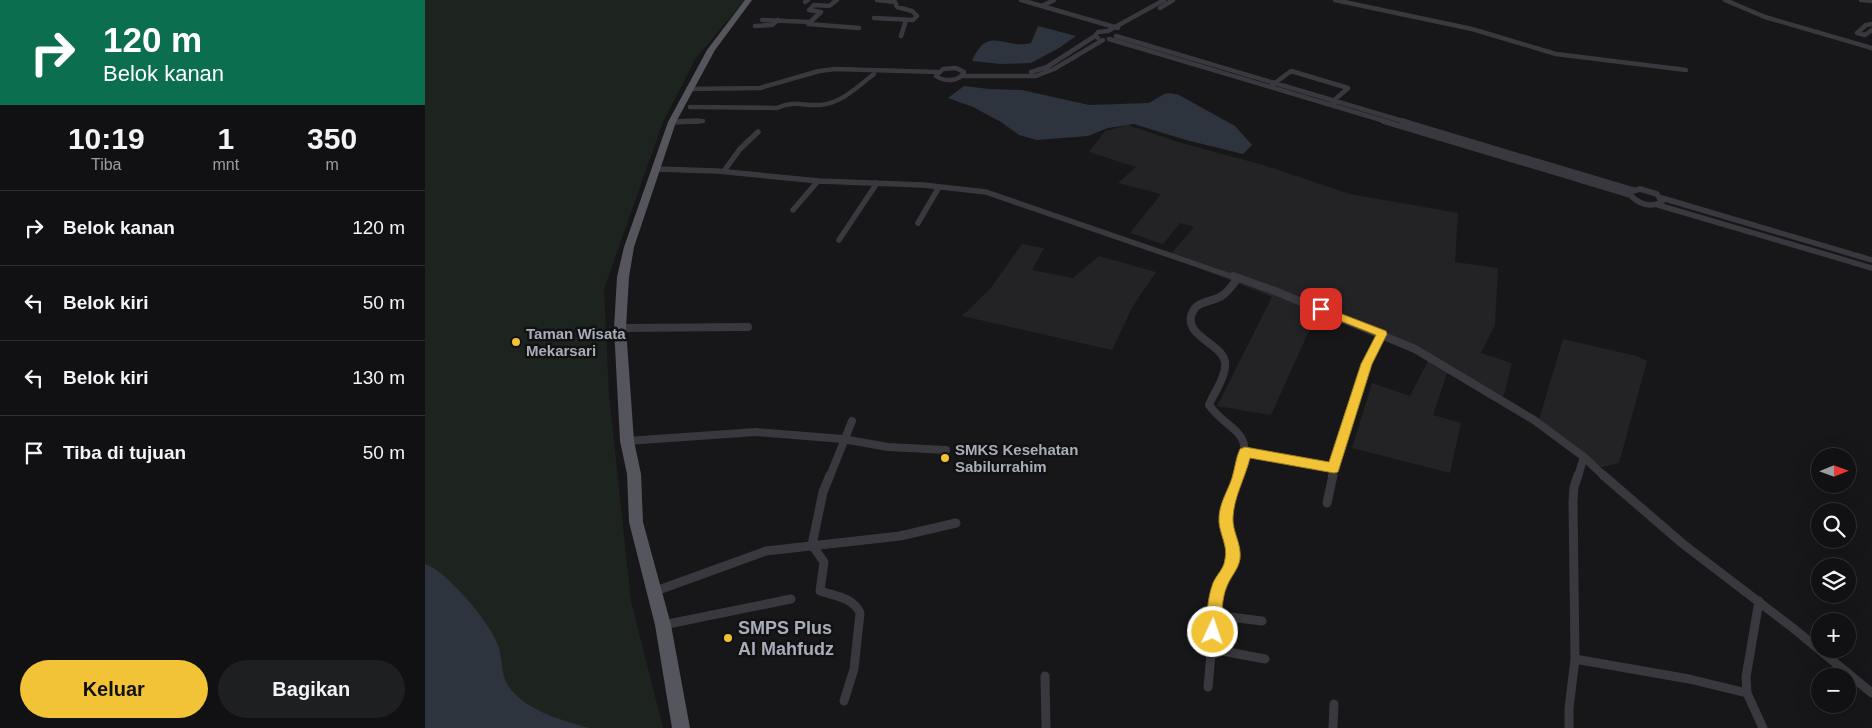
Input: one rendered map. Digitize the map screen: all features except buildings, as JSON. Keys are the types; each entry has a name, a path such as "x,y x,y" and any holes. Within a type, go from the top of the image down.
{"main road":[{"path":"681,728 663,625 653,592 637,522 633,474 627,441 620,328 623,277 629,247 672,122 687,91 711,50 749,0"}],"street":[{"path":"762,20 810,22 821,12 809,10 814,5 829,6 837,0"},
{"path":"873,18 915,20 916,14 897,7 895,2 877,0"},
{"path":"1025,0 1122,29"},
{"path":"1042,6 1054,0"},
{"path":"937,74 939,79 947,80 963,74 1028,72 1047,67 1095,36 1098,32 1108,31 1164,0"},
{"path":"687,91 742,94 770,90 817,76 835,73 937,74 956,68 963,74 1036,76 1054,69 1173,0"},
{"path":"1335,0 1472,29 1556,54 1686,70"},
{"path":"1364,6 1366,0"},
{"path":"1725,0 1788,23 1872,48"},
{"path":"1735,0 1788,23 1858,37 1872,44"},
{"path":"1861,0 1872,1"},
{"path":"755,26 772,25 778,20"},
{"path":"901,36 906,20"},
{"path":"810,22 808,24 830,28 859,28"},
{"path":"1858,37 1857,32 1866,25 1872,24"},
{"path":"1858,37 1872,30"},
{"path":"1108,31 1115,35 1273,84 1330,104"},
{"path":"1095,36 1267,88 1330,104 1632,193 1649,190 1662,198 1872,260"},
{"path":"687,91 760,88 819,71 835,69 937,74"},
{"path":"1267,88 1291,72 1348,88 1330,104"},
{"path":"690,107 777,108 787,103 831,104 844,97 874,74"},
{"path":"672,122 703,121"},
{"path":"724,171 740,149 758,132"},
{"path":"656,169 724,171 818,181 939,187 986,192 1238,278 1382,334 1415,349 1534,420 1584,457 1683,544 1759,601 1872,693"},
{"path":"793,210 818,181"},
{"path":"839,240 877,183"},
{"path":"918,223 939,187"},
{"path":"1632,193 1642,204 1658,205 1872,268"},
{"path":"1658,205 1662,202 1662,198"},
{"path":"1208,687 1214,615 1221,583 1230,570 1233,557 1233,546 1227,532 1226,519 1229,500 1238,480 1245,452 1244,441 1235,428 1214,412 1209,405 1226,365 1223,355 1193,328 1191,313 1201,302 1223,295 1238,278"},
{"path":"620,328 748,327"},
{"path":"1327,503 1334,468 1367,364 1382,334"},
{"path":"812,545 823,492 843,439 852,421"},
{"path":"627,441 747,432 843,439 888,447 946,450"},
{"path":"1245,452 1334,468"},
{"path":"1569,728 1569,708 1575,659 1573,500 1574,487 1584,457"},
{"path":"653,592 767,552 812,545 900,536 956,523"},
{"path":"812,545 824,560 819,585 820,591 853,602 858,607 860,613 854,669 844,702"},
{"path":"663,625 791,599"},
{"path":"1759,601 1746,677 1747,693 1763,728"},
{"path":"1214,615 1262,621"},
{"path":"1212,650 1265,659"},
{"path":"1575,659 1689,679 1747,693"},
{"path":"1045,676 1046,728"},
{"path":"1333,728 1334,704"}],"shaded area":[{"name":"Taman Wisata Mekarsari","path":"425,0 745,0 696,58 663,122 604,289 609,395 631,601 663,728 425,728"},
{"path":"1038,26 1076,36 1059,48 1031,63 1001,64 972,61 978,50 984,44 991,41 1013,44 1031,43"},
{"path":"964,86 1022,90 1089,105 1149,103 1164,94 1170,93 1179,95 1235,126 1252,145 1243,154 1186,140 1134,124 1108,128 1088,136 1037,140 1019,135 1001,122 973,107 948,98"},
{"path":"1128,125 1178,142 1263,165 1350,194 1458,213 1455,262 1498,268 1495,325 1481,353 1512,363 1502,402 1447,373 1433,415 1461,423 1450,473 1352,448 1372,383 1410,396 1429,359 1318,311 1271,415 1217,406 1272,297 1169,256 1194,227 1180,223 1163,244 1130,233 1161,194 1118,183 1136,167 1089,152 1105,131"},
{"path":"1022,244 1044,248 1032,270 1073,278 1099,256 1156,272 1133,306 1112,350 962,316 990,289"},
{"path":"1563,339 1636,356 1647,361 1619,463 1599,468 1538,423"},
{"path":"425,564 444,576 467,599 487,624 500,651 506,681 520,699 538,710 559,719 589,728 425,728"}],"place":[{"name":"Taman Wisata Mekarsari","path":"516,342"},
{"name":"SMKS Kesehatan Sabilurrahim","path":"945,458"},
{"name":"SMPS Plus Al Mahfudz","path":"728,638"}],"route":[{"path":"1213,632 1216,599 1221,583 1230,570 1233,557 1233,546 1227,532 1226,519 1229,500 1238,480 1245,452 1334,468 1367,364 1382,334 1321,309"}]}
